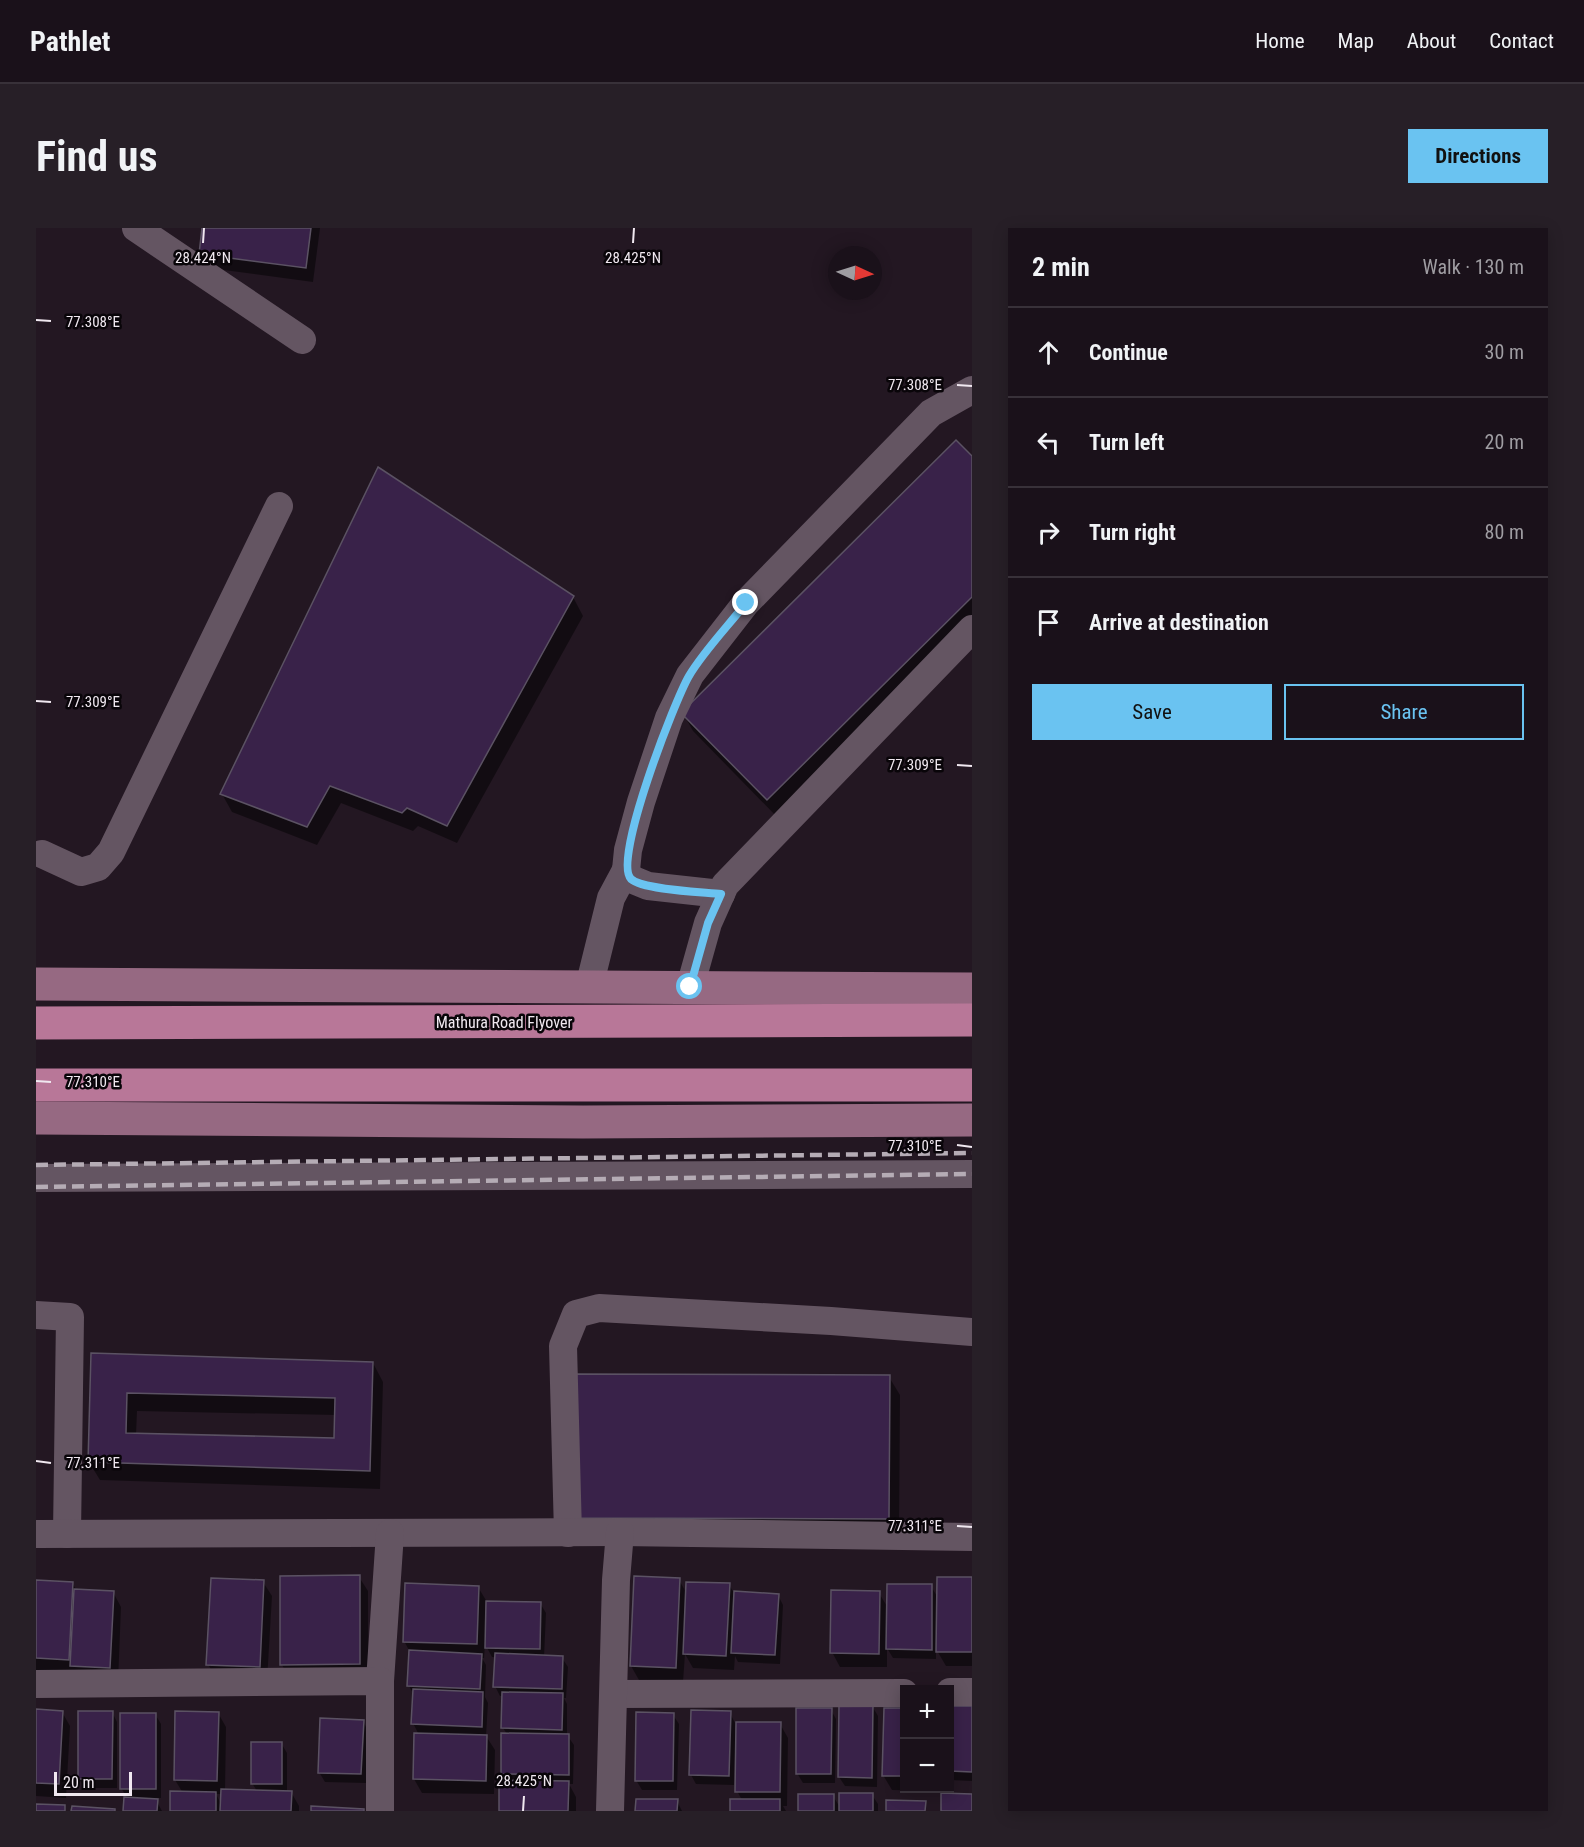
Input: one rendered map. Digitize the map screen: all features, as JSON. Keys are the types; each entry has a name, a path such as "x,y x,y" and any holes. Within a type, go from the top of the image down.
{"highway":[{"name":"Mathura Road Flyover","path":"36,1023 972,1020"},
{"path":"36,1085 972,1085"}],"main road":[{"path":"36,984 972,989"},
{"path":"36,1118 583,1122 972,1120"}],"street":[{"path":"136,228 302,340"},
{"path":"589,987 611,898 626,870 628,850 641,802 669,718 690,675 746,603 931,413 972,390"},
{"path":"38,858 81,872 98,867 111,852 279,506"},
{"path":"690,987 708,923 725,885 972,629"},
{"path":"626,870 631,879 648,886 721,894"},
{"path":"36,1179 972,1174"},
{"path":"568,1533 563,1346 576,1314 599,1308 831,1321 972,1332"},
{"path":"36,1315 70,1317 67,1534"},
{"path":"36,1534 620,1532 972,1537"},
{"path":"610,1811 616,1580 620,1532"},
{"path":"380,1811 380,1681 390,1533"},
{"path":"36,1684 380,1681"},
{"path":"954,1692 972,1692"},
{"path":"614,1694 900,1693"}],"building":[{"path":"202,228 311,228 306,268 199,254"},
{"path":"956,440 972,456 972,597 767,800 681,713"},
{"path":"378,467 574,596 447,826 407,808 402,813 330,786 307,827 220,794"},
{"path":"91,1353 373,1362 370,1471 88,1462","holes":["127,1393 335,1398 334,1438 126,1433"]},
{"path":"574,1374 890,1375 889,1519 574,1518"},
{"path":"360,1575 360,1664 280,1665 280,1576"},
{"path":"634,1576 680,1578 676,1668 630,1666"},
{"path":"937,1577 972,1577 972,1652 936,1652"},
{"path":"211,1578 264,1580 260,1667 206,1665"},
{"path":"36,1580 73,1582 69,1660 36,1658"},
{"path":"686,1582 730,1583 726,1656 683,1654"},
{"path":"405,1583 479,1586 477,1644 403,1642"},
{"path":"887,1584 932,1584 932,1650 886,1649"},
{"path":"74,1589 114,1591 110,1668 70,1666"},
{"path":"831,1590 880,1591 879,1654 830,1653"},
{"path":"734,1591 779,1594 775,1655 731,1653"},
{"path":"486,1601 541,1602 540,1649 485,1648"},
{"path":"409,1650 482,1654 480,1689 407,1686"},
{"path":"495,1653 563,1656 562,1689 493,1687"},
{"path":"413,1689 483,1692 482,1727 411,1724"},
{"path":"502,1692 563,1693 562,1730 501,1728"},
{"path":"839,1704 873,1705 872,1778 838,1777"},
{"path":"954,1706 972,1706 972,1772 954,1771"},
{"path":"796,1708 832,1708 831,1774 796,1774"},
{"path":"884,1708 900,1708 900,1776 882,1776"},
{"path":"36,1709 63,1711 59,1784 36,1783"},
{"path":"691,1710 731,1711 729,1776 689,1775"},
{"path":"78,1711 113,1711 112,1779 78,1779"},
{"path":"175,1711 219,1712 217,1781 174,1780"},
{"path":"636,1712 674,1713 673,1781 635,1781"},
{"path":"120,1713 156,1713 156,1789 120,1789"},
{"path":"320,1718 364,1720 361,1774 318,1773"},
{"path":"736,1722 781,1722 780,1792 735,1792"},
{"path":"414,1733 487,1735 486,1781 413,1779"},
{"path":"501,1733 569,1734 569,1775 501,1774"},
{"path":"251,1742 282,1742 282,1784 251,1784"},
{"path":"499,1780 569,1781 568,1811 499,1811"},
{"path":"221,1789 292,1791 291,1811 220,1811"},
{"path":"170,1791 216,1792 216,1811 170,1811"},
{"path":"839,1793 873,1793 873,1811 839,1811"},
{"path":"941,1793 972,1794 972,1811 941,1811"},
{"path":"798,1794 834,1794 834,1811 798,1811"},
{"path":"124,1797 158,1799 157,1811 123,1811"},
{"path":"636,1799 678,1799 677,1811 635,1811"},
{"path":"730,1799 780,1799 780,1811 730,1811"},
{"path":"886,1800 926,1801 925,1811 886,1811"},
{"path":"36,1804 65,1805 65,1811 36,1811"},
{"path":"72,1806 115,1809 115,1811 71,1811"},
{"path":"311,1806 364,1809 364,1811 311,1811"}],"railway":[{"path":"36,1165 972,1153"},
{"path":"36,1187 972,1174"}],"route":[{"path":"690,987 708,923 721,894 648,886 631,879 626,870 628,850 641,802 669,718 690,675 746,603"}]}
